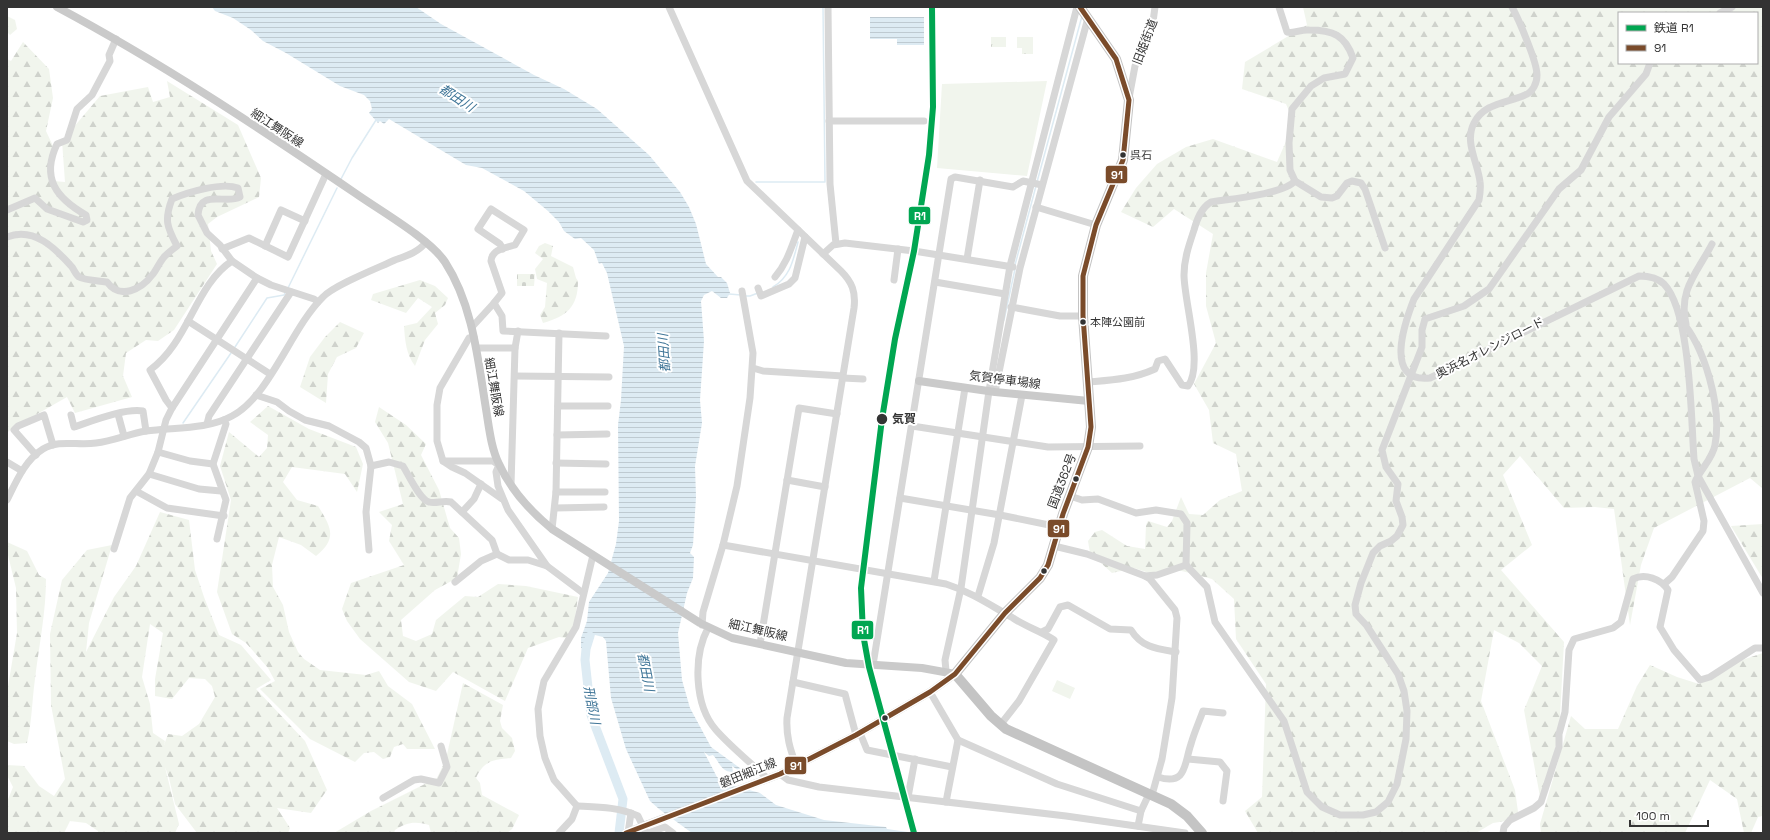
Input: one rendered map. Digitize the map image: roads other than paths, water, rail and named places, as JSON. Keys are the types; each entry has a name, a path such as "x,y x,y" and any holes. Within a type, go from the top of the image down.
{"highway":[{"name":"国道362号","path":"950,672 1040,578 1048,565 1059,527 1088,447 1092,427 1083,316 1083,276 1096,225 1123,160 1129,100 1116,59 1088,18 1078,7"},
{"path":"950,672 991,716 1001,724 1024,738 1171,804 1187,816 1202,833"}],"main road":[{"name":"細江舞阪線","path":"57,7 116,39 326,174 426,242 446,263 464,303 472,327 487,416 499,465 525,505 552,529 703,625 732,638 846,663 922,668 950,672"},
{"name":"気賀停車場線","path":"918,381 992,392 1089,401"},
{"name":"磐田細江線","path":"627,833 647,830 664,819 780,774 858,734 930,692 950,672"}],"street":[{"path":"669,7 744,177 752,188 847,277 854,291 855,303 792,682 786,732 796,765"},
{"path":"828,7 830,195 836,244"},
{"path":"950,672 945,660 962,589 1010,266 1078,7"},
{"name":"旧姫街道","path":"1129,100 1135,66 1152,29 1155,7"},
{"path":"1279,7 1287,32 1292,33 1308,30 1341,37 1348,44 1353,58 1345,74 1324,78 1311,86 1292,109 1289,143 1290,170 1295,181 1321,197 1332,198 1337,196 1347,184 1352,181 1361,183 1365,189 1385,248"},
{"path":"1411,375 1403,367 1400,356 1408,316 1414,298 1479,200 1480,181 1470,139 1473,124 1479,115 1490,106 1527,95 1536,85 1537,74 1532,57 1512,7"},
{"path":"1722,12 1732,7"},
{"path":"992,392 1020,268 1088,18"},
{"path":"7,210 35,198 47,209 75,220 83,222 87,220 86,215 73,208 52,184 50,175 51,156 57,144 67,140 77,109 92,95 110,61 109,55 116,39"},
{"path":"1070,496 1082,500 1098,499 1136,513 1156,510 1181,514 1187,523 1186,565 1207,587 1215,622 1284,721 1307,792 1322,807 1340,814 1363,815 1376,812 1388,802 1396,784 1406,739 1407,710 1404,691 1398,674 1367,626 1356,614 1354,605 1360,583 1373,553 1380,546 1392,541 1397,536 1403,525 1402,517 1396,501 1398,484 1386,467 1382,450 1422,347 1422,330 1425,319 1464,306 1489,289 1559,189 1581,170 1609,116 1646,74 1650,64"},
{"path":"829,121 924,121"},
{"path":"222,249 249,238 288,257 326,174"},
{"path":"873,665 951,179 955,177 980,180 1013,187 1023,181 1042,185"},
{"path":"967,259 980,180"},
{"path":"1088,382 1128,379 1155,369 1158,361 1166,359 1182,385 1188,386 1191,382 1195,368 1185,295 1185,257 1196,224 1204,206 1211,202 1290,187 1295,181"},
{"path":"7,236 12,234 27,234 38,237 46,242 80,278 107,282 111,287 120,292 131,291 140,287 165,256 177,246 169,232 167,220 172,199 196,191 232,186 238,188 240,197 231,200 215,198 207,200 198,209 199,220 207,233 220,245 232,260 257,278 288,291 314,299 318,302"},
{"path":"1036,207 1096,225"},
{"path":"472,327 500,296 502,289 491,261 492,256 497,250 503,249 515,245 524,230 491,209 478,229 500,244 503,249"},
{"path":"265,246 281,210 305,221"},
{"path":"775,277 784,267 789,257 798,230"},
{"path":"758,288 761,296 789,284 795,278 805,237"},
{"path":"7,500 22,471 42,449 53,445 96,443 146,431 207,424 224,420 239,412 256,395 295,334 318,302 326,294 416,251 426,242"},
{"path":"823,254 836,244 845,243 898,249 1020,268"},
{"path":"1664,584 1672,577 1703,531 1704,521 1695,482 1715,447 1717,413 1710,377 1687,326 1683,309 1685,293 1712,244"},
{"path":"894,280 898,249"},
{"path":"172,408 150,370 171,351 222,267 232,260"},
{"name":"奥浜名オレンジロード","path":"1411,375 1424,379 1430,378 1639,276 1654,277 1664,283 1670,292 1680,319 1685,344 1694,460 1698,476 1763,593"},
{"path":"114,549 130,498 149,474 158,452 164,429 172,408 257,278"},
{"path":"935,282 1005,294"},
{"path":"207,424 209,416 247,360 288,291"},
{"path":"743,294 753,343 753,368 750,398 738,479 723,545 703,612 698,674 706,713 716,730 766,780"},
{"path":"494,303 502,316 503,331 606,336"},
{"path":"1012,307 1072,318 1083,316"},
{"path":"1680,319 1687,326"},
{"path":"188,321 270,374"},
{"path":"511,485 515,348 518,331"},
{"path":"552,529 556,492 559,333"},
{"path":"474,337 469,338 440,388 436,425 437,441 443,461 481,484 502,499 547,566 583,593"},
{"path":"476,348 515,348"},
{"path":"753,368 763,371 863,379"},
{"path":"515,376 559,378 609,377"},
{"path":"934,581 965,388"},
{"path":"256,395 277,402 305,420 329,426 359,442 366,448 371,466 366,512 369,550"},
{"path":"978,596 994,543 1022,395"},
{"path":"558,406 608,406"},
{"path":"760,644 799,408 837,414"},
{"path":"71,415 74,427 118,414 137,410 142,411 146,431"},
{"path":"118,414 124,436"},
{"path":"36,455 14,430 18,426 44,415 53,445"},
{"path":"217,539 224,516 226,500 221,490 213,464 226,424 224,420"},
{"path":"912,426 1048,447 1140,446"},
{"path":"557,435 607,434"},
{"path":"158,452 213,464"},
{"path":"443,461 493,461 499,465 496,472 502,499"},
{"path":"7,462 22,471"},
{"path":"371,466 389,462 403,466 415,487 426,501 430,503 445,500 451,502 492,540 497,554 509,560 528,560 547,566"},
{"path":"556,463 606,464"},
{"path":"149,474 199,489 221,490"},
{"path":"787,480 825,487"},
{"path":"462,512 474,499 481,484"},
{"path":"136,491 167,508 224,516"},
{"path":"556,492 604,492"},
{"path":"900,498 1000,515 1059,527"},
{"path":"555,508 604,507"},
{"path":"723,545 934,581 962,589 978,596 1005,613 1042,632 1054,640 1016,706 1006,716 1001,724"},
{"path":"1054,546 1088,554 1145,576 1150,579 1177,614 1176,652 1172,698 1158,777 1141,811 1138,826"},
{"path":"455,582 481,561 497,554"},
{"path":"595,557 583,593 576,627 544,681 538,709 540,736 545,758 554,780 577,806 618,809 630,812 638,816 647,830 665,827 673,833"},
{"path":"1145,576 1157,575 1186,565"},
{"path":"1503,833 1504,827 1510,820 1534,808 1541,802 1559,747 1559,734 1565,712 1569,650 1574,639 1613,628 1621,622 1633,580 1637,577 1650,577 1664,584 1668,590 1660,627 1674,650 1700,680 1710,677 1755,648 1763,648"},
{"path":"1042,632 1048,630 1060,607 1068,605 1110,629 1131,630 1134,635 1151,648 1176,652"},
{"path":"792,682 845,694 858,734 867,750 952,767"},
{"path":"930,692 958,740 1057,784 1141,811"},
{"path":"1158,777 1170,781 1178,777 1188,759 1190,746 1203,711 1223,714"},
{"path":"946,802 958,740"},
{"path":"382,798 414,780 421,779 439,783 447,767 442,746"},
{"path":"908,797 915,759"},
{"path":"1188,759 1220,762 1223,765 1227,771 1223,801"},
{"path":"780,774 788,780 804,785 1185,833"},
{"path":"559,833 572,819 576,812 577,806"},
{"path":"627,833 630,812"}],"water":[{"name":"都田川","path":"212,7 416,7 441,24 534,75 564,89 597,109 649,155 680,192 689,207 696,224 706,264 718,277 721,277 727,283 730,293 727,298 721,298 712,291 704,295 701,301 704,341 700,400 702,423 695,466 696,497 693,545 690,553 694,557 693,578 687,593 678,633 682,680 690,708 711,747 744,771 739,771 732,766 733,772 729,772 723,769 713,755 709,756 704,752 717,777 727,784 760,793 776,805 824,820 886,827 887,829 915,833 692,833 650,801 626,749 611,698 606,641 603,637 595,635 592,638 590,648 581,648 581,638 587,621 589,602 608,573 616,544 619,521 618,425 624,346 607,273 602,263 599,264 594,250 581,238 575,239 564,231 559,222 548,211 524,191 482,168 466,165 389,119 384,124 380,121 378,123 369,113 372,109 370,101 364,95 340,86 286,53 263,41 251,30 233,18 215,11"},
{"path":"870,17 924,17 924,45 897,45 897,39 870,39"}],"waterway":[{"path":"756,182 825,182 823,7"},
{"path":"1037,182 1082,16"},
{"path":"341,179 352,158 376,120"},
{"path":"1015,265 1036,186"},
{"path":"288,288 337,188"},
{"path":"773,287 779,283 790,268 798,242"},
{"path":"1004,320 1015,269"},
{"path":"235,347 267,298 284,295 285,293"},
{"path":"745,296 758,293"},
{"path":"729,294 741,295"},
{"path":"183,423 231,353"},
{"name":"刑部川","path":"590,636 586,649 585,660 591,715 623,799 619,833"}],"rail line":[{"name":"R1","path":"914,833 869,667 863,634 861,588 882,419 895,339 914,251 929,155 933,107 932,7"}],"place":[{"name":"呉石","path":"1123,155"},
{"name":"本陣公園前","path":"1083,322"},
{"name":"気賀","path":"882,419"}]}
